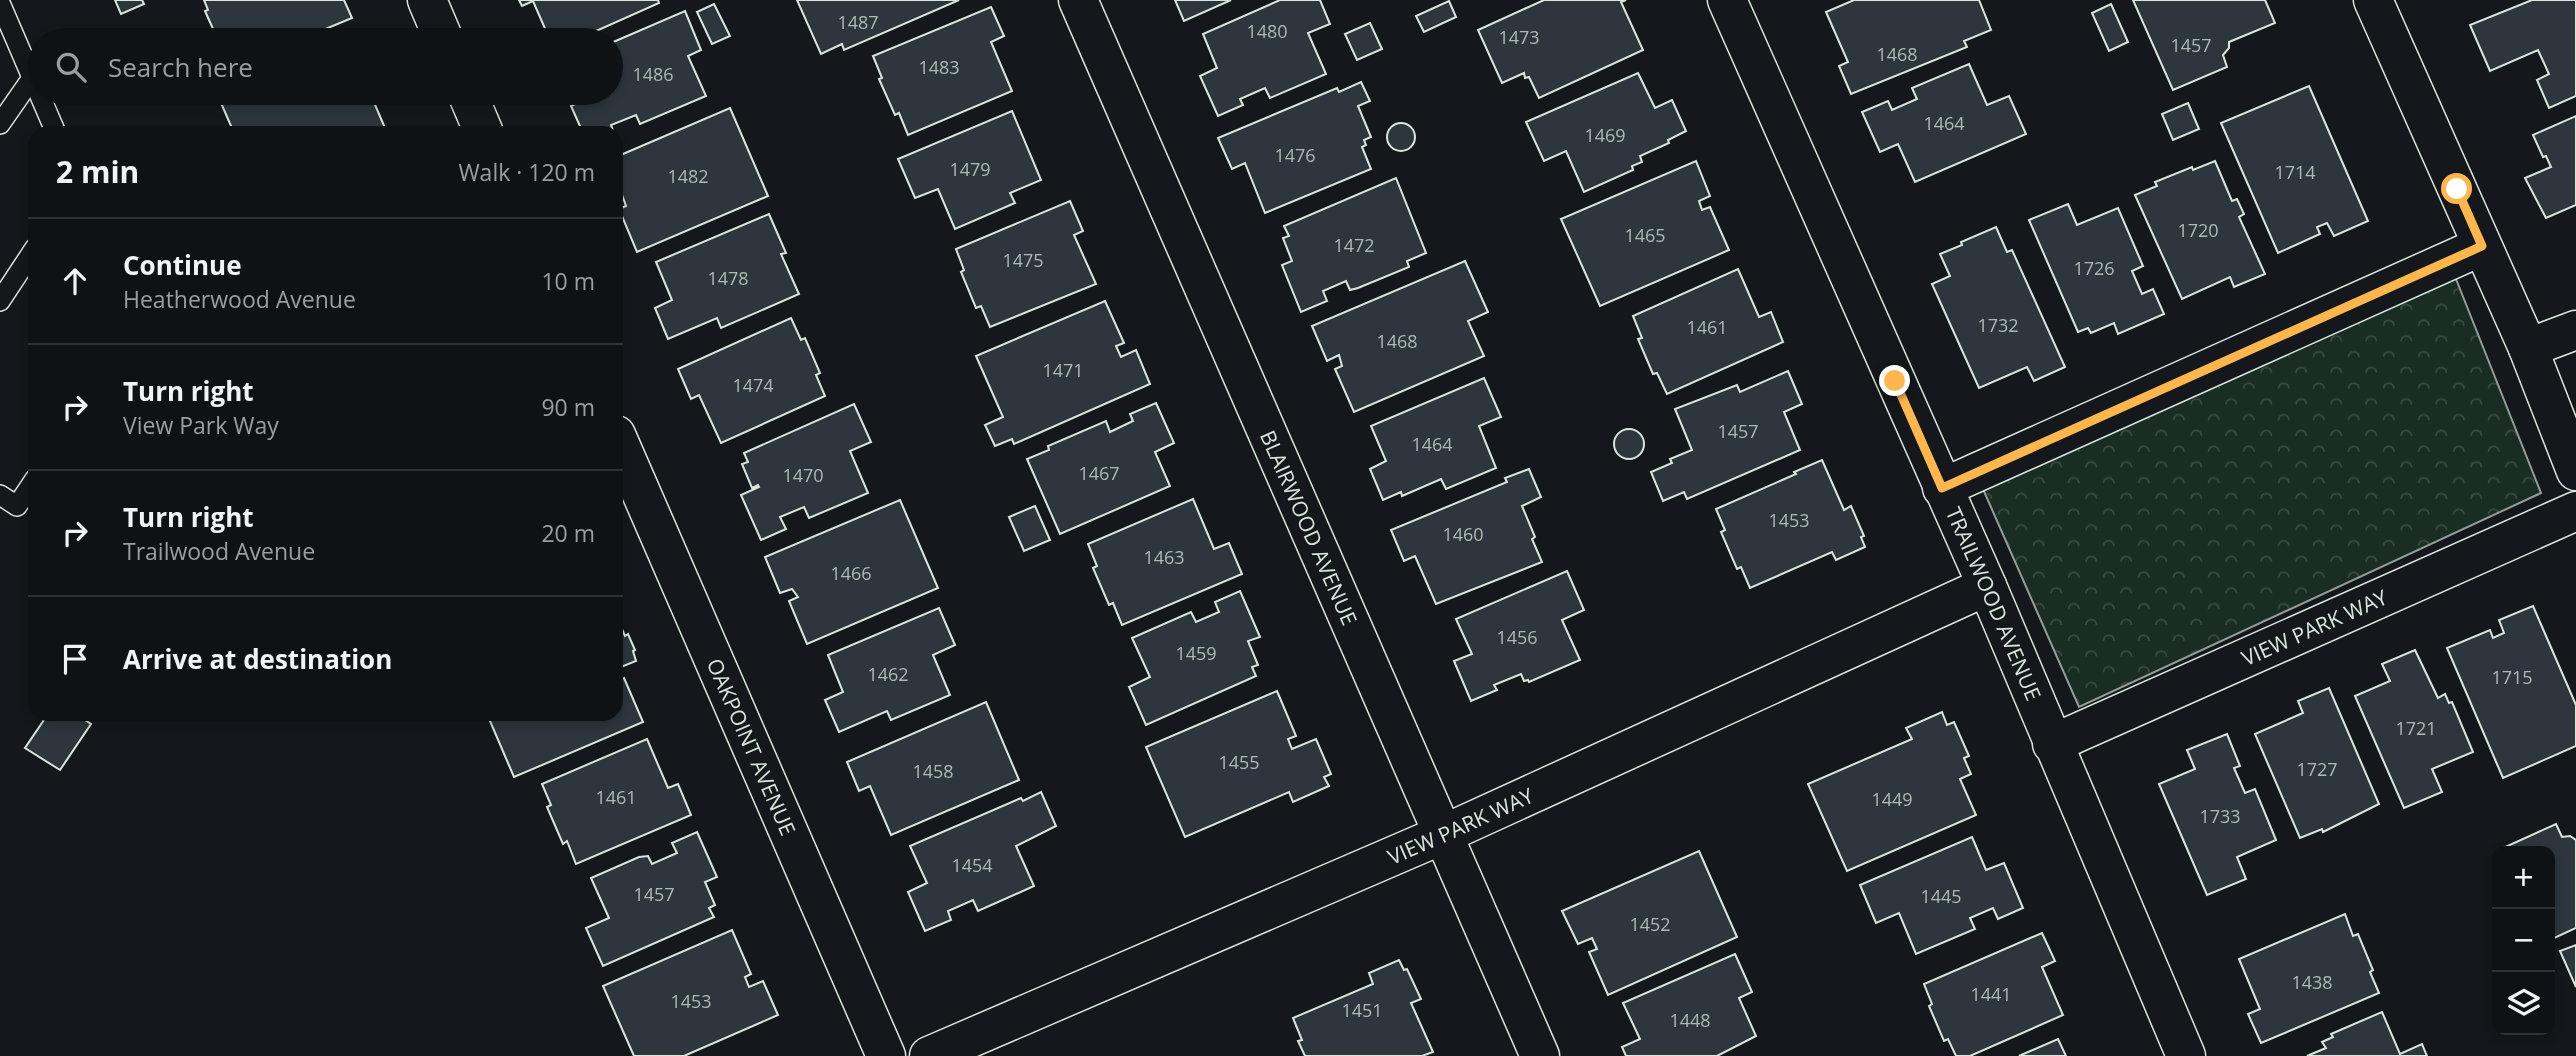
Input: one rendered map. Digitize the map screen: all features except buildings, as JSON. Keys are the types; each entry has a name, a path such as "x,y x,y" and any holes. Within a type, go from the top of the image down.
{"street":[{"path":"426,0 439,28"},
{"name":"BLAIRWOOD AVENUE","path":"1078,0 1540,1056"},
{"name":"TRAILWOOD AVENUE","path":"1727,0 1987,586 2186,1056"},
{"path":"2373,0 2528,348 2576,471"},
{"path":"472,105 481,126"},
{"path":"1942,488 2482,246"},
{"path":"2528,348 2576,330"},
{"name":"OAKPOINT AVENUE","path":"623,451 886,1056"},
{"name":"VIEW PARK WAY","path":"2052,744 2576,511"},
{"name":"VIEW PARK WAY","path":"929,1056 1444,834 1987,586"}],"lane":[{"path":"0,3 28,69"},
{"path":"0,124 28,84"},
{"path":"44,105 53,126"},
{"path":"0,301 28,259"},
{"path":"0,495 17,506 28,490"}],"green space":[{"path":"2454,274 2541,493 2079,707 1979,480"}],"route":[{"path":"1895,381 1942,488 2482,246 2457,189"}]}
